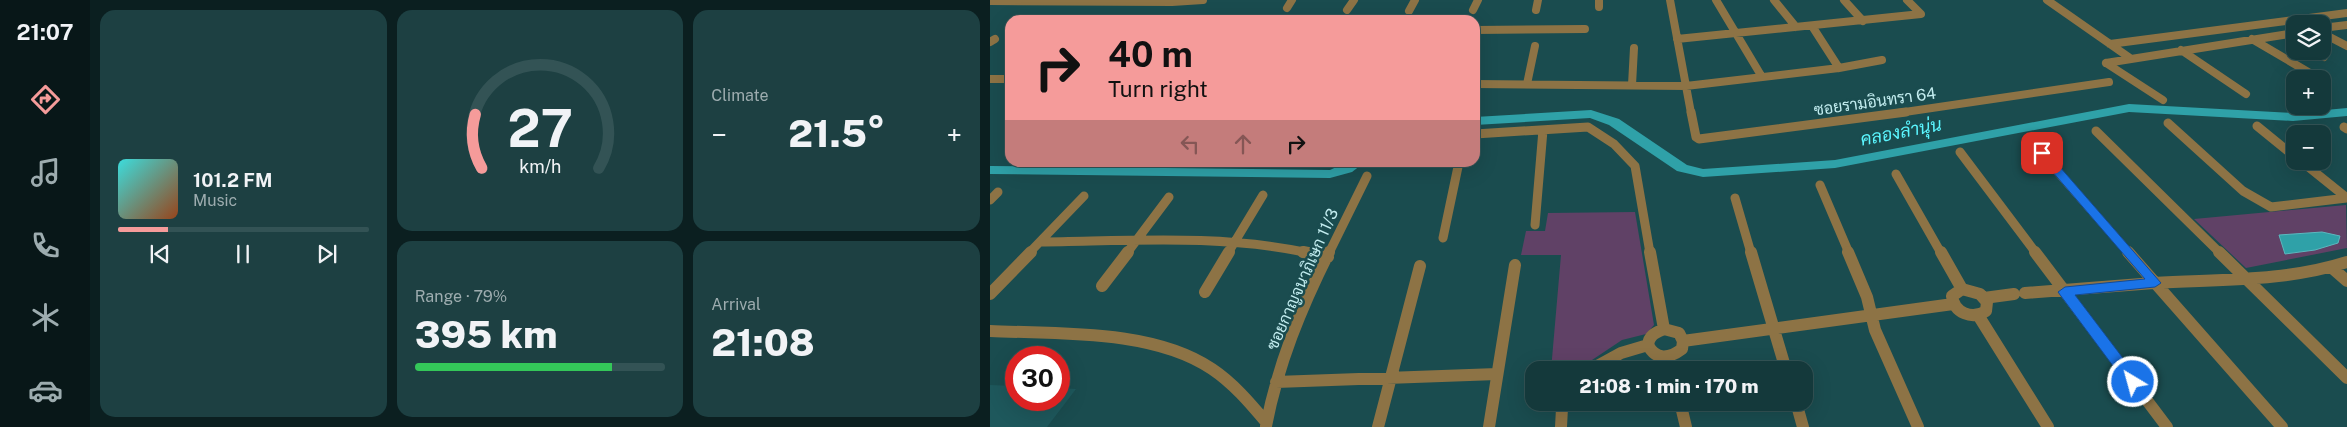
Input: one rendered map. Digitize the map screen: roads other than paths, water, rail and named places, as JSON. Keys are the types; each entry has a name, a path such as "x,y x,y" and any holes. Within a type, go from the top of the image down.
{"street":[{"path":"990,1 1172,2 1203,0"},
{"path":"1287,8 1292,0"},
{"path":"1347,10 1354,0"},
{"path":"1409,11 1415,0"},
{"path":"1474,10 1478,0"},
{"path":"1536,10 1538,0"},
{"name":"ซอยรามอินทรา 64","path":"1670,0 1696,137 1705,139 2109,82"},
{"path":"1716,0 1762,77"},
{"path":"1774,0 1796,27"},
{"path":"1844,0 1863,21"},
{"path":"1677,38 1921,14 1907,0"},
{"path":"2047,0 2130,58"},
{"path":"2110,44 2347,13"},
{"path":"2331,27 2347,24"},
{"path":"1812,26 1839,68"},
{"path":"1480,30 1585,29"},
{"path":"2163,100 2106,63 2286,34"},
{"path":"2331,38 2347,46"},
{"path":"2252,39 2304,70"},
{"path":"1527,84 1535,46"},
{"path":"1632,85 1634,48"},
{"path":"2181,50 2246,94"},
{"path":"1480,84 1686,86 1839,68 1882,60"},
{"path":"990,79 1005,79"},
{"path":"2168,123 2243,191 2271,207 2347,198"},
{"path":"2256,126 2286,150"},
{"path":"1480,134 1588,127 1601,133 1626,154 1635,166 1664,329"},
{"path":"1535,226 1543,130"},
{"path":"2096,131 2347,378"},
{"path":"2029,139 2282,427"},
{"path":"1960,152 2167,427"},
{"path":"1443,238 1458,167"},
{"path":"2312,170 2347,198"},
{"path":"1896,174 1962,289"},
{"name":"ซอยกาญจนาภิเษก 11/3","path":"1266,425 1276,382 1290,337 1367,176"},
{"path":"1820,185 1867,296 1875,330 1918,427"},
{"path":"990,200 998,192"},
{"path":"990,294 1084,196"},
{"path":"1205,292 1263,196"},
{"path":"1102,286 1169,197"},
{"path":"1735,198 1783,361"},
{"path":"1041,242 1234,242 1293,248 1328,257"},
{"path":"1984,298 2155,283 2249,280 2347,262"},
{"path":"1489,427 1515,265"},
{"path":"1378,427 1420,266"},
{"path":"2331,266 2347,280"},
{"path":"1683,341 1953,304 1967,314 1978,315 1986,311 1988,307 1984,298 1974,291 1962,289 1952,296 1953,304"},
{"path":"1978,315 2048,427"},
{"path":"1667,361 1652,354 1648,346 1653,332 1664,329 1679,333 1683,341 1682,350 1673,361"},
{"path":"990,331 1093,336 1164,348 1204,364 1240,392 1266,425"},
{"path":"1606,361 1621,353 1648,346"},
{"path":"1276,382 1497,374"},
{"path":"1561,427 1562,411"},
{"path":"1682,411 1686,427"},
{"path":"1799,411 1804,427"}],"waterway":[{"name":"คลองลำนุ่น","path":"1480,121 1591,114 1614,122 1682,168 1703,173 1835,164 2129,108 2183,109 2293,117 2347,112"},
{"name":"คลองลำนุ่น","path":"990,170 1330,174 1350,167"}]}
